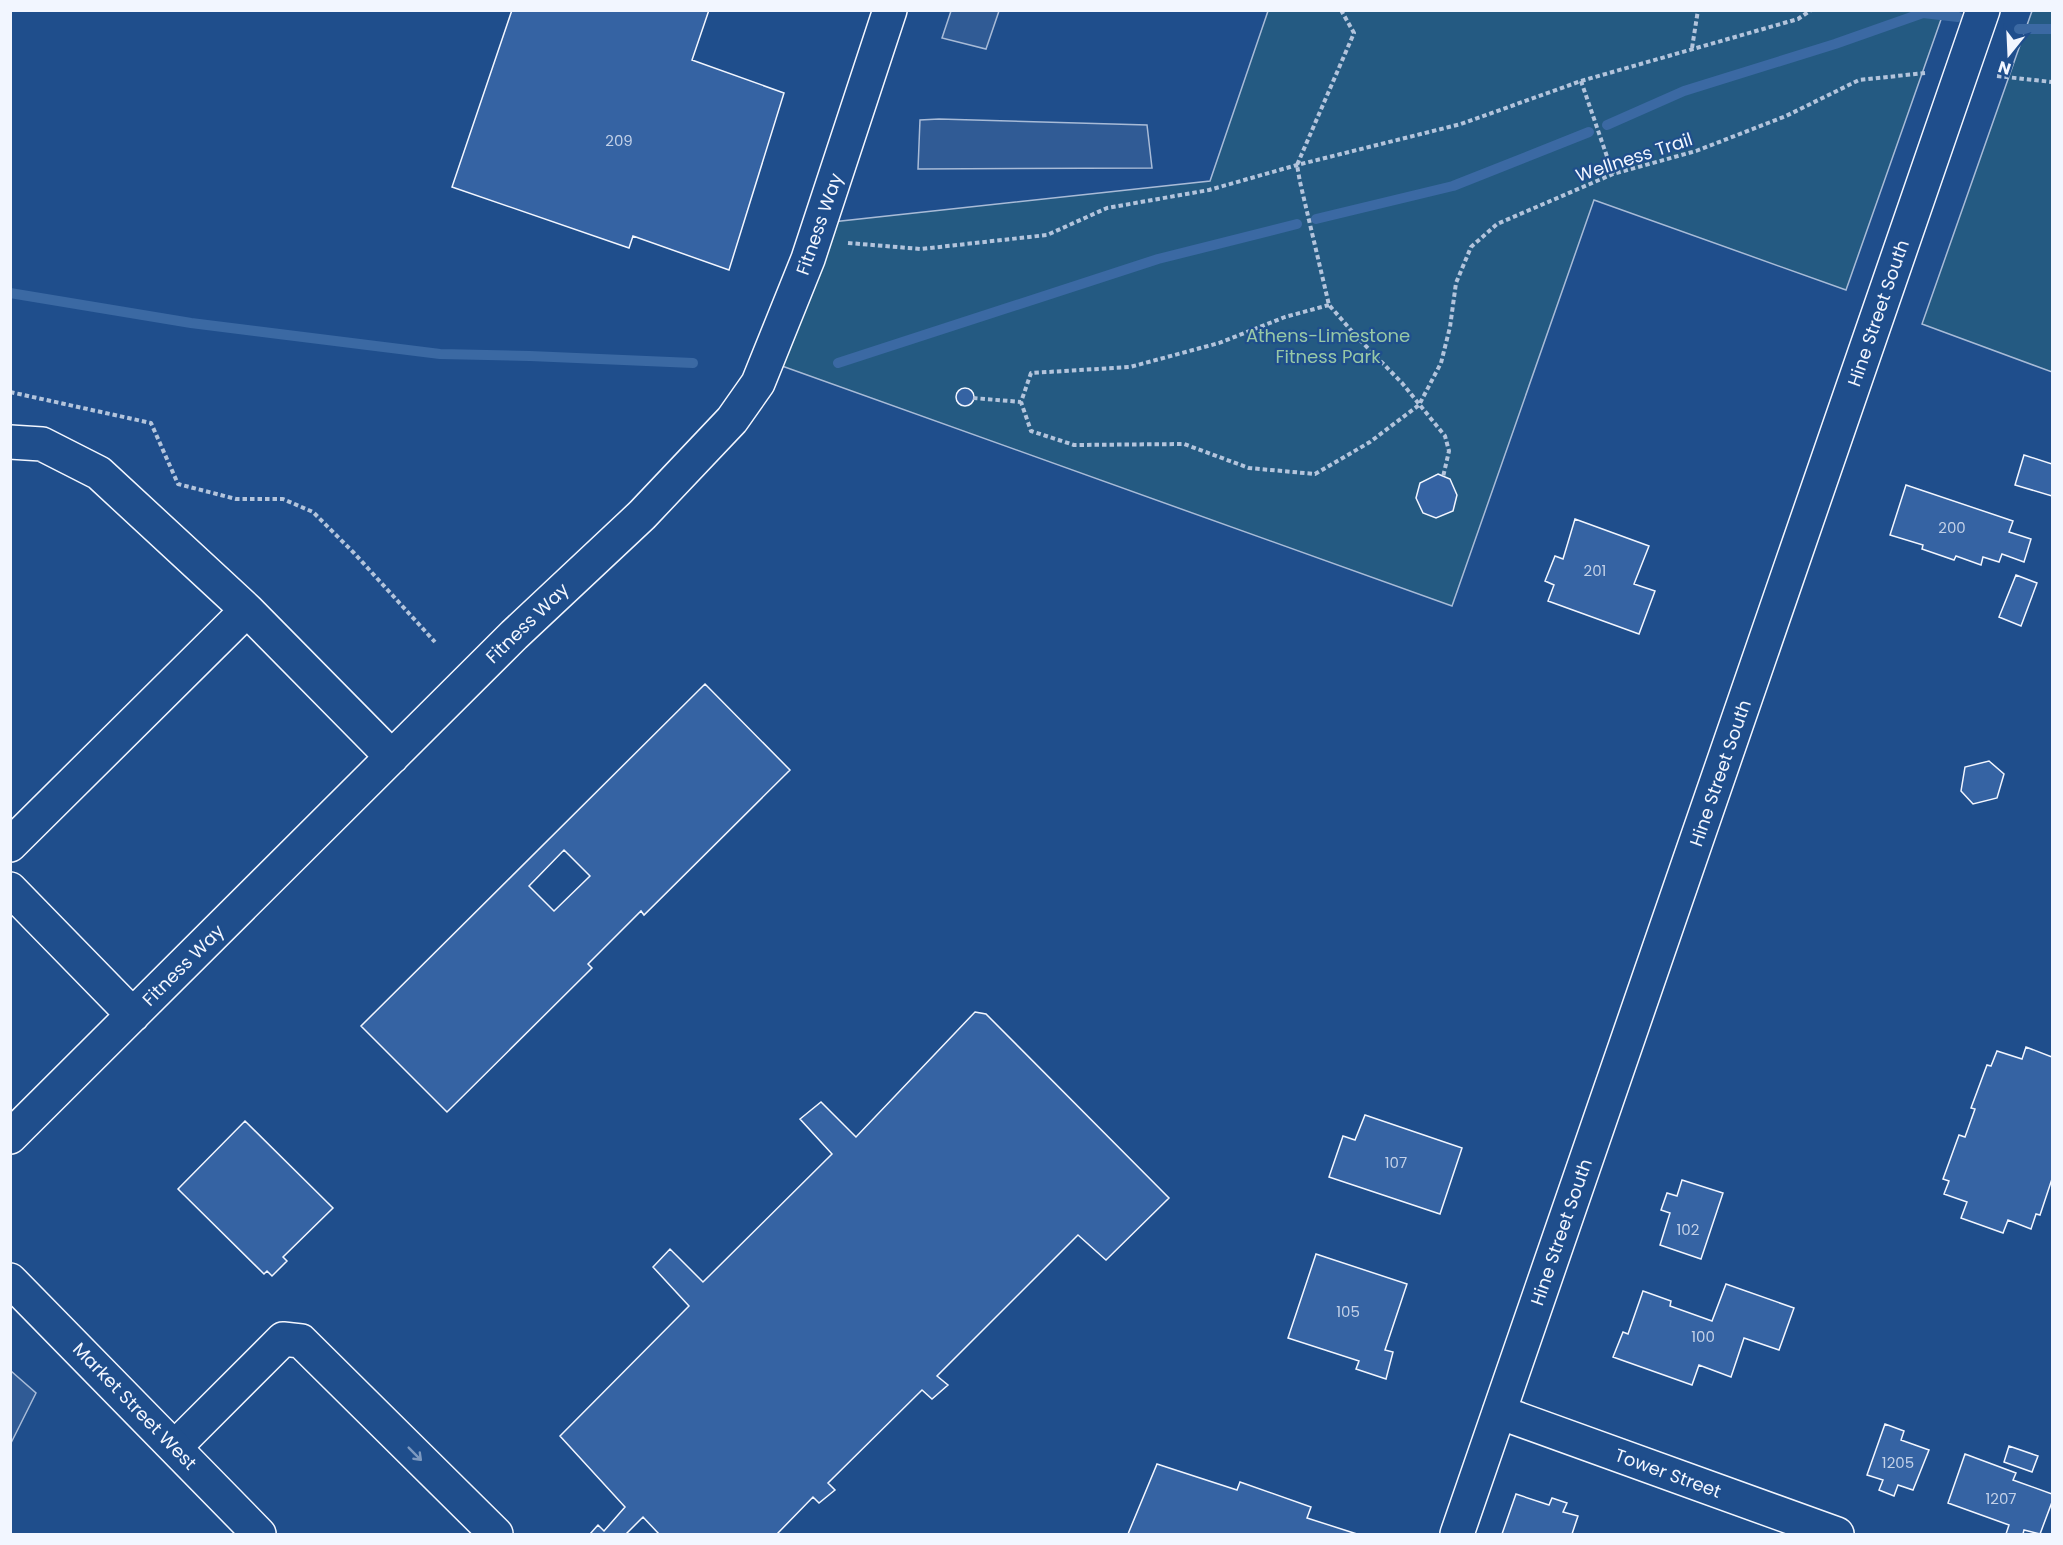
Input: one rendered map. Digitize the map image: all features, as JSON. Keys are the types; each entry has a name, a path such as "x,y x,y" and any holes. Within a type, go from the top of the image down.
{"street":[{"name":"Fitness Way","path":"10,1137 514,635 642,515 732,420 758,383 808,259 890,10"},
{"name":"Hine Street South","path":"1457,1534 1983,10"},
{"path":"10,442 42,444 99,473 247,610 392,757"},
{"path":"10,845 247,610"},
{"path":"10,889 133,1016"},
{"name":"Market Street West","path":"10,1280 259,1534"},
{"path":"174,1447 283,1339 301,1341 496,1534"},
{"name":"Tower Street","path":"1499,1412 1837,1534"}],"path":[{"path":"1341,10 1354,33 1297,165 1316,257 1329,305 1402,383 1444,436 1449,451 1443,477"},
{"path":"1692,48 1698,10"},
{"path":"846,243 921,249 1047,236 1107,208 1209,190 1297,165 1461,124 1581,81 1798,18 1811,10"},
{"name":"Wellness Trail","path":"1021,402 1031,431 1074,445 1184,444 1249,468 1315,474 1370,442 1419,405 1441,363 1450,327 1456,283 1471,247 1497,224 1613,174 1696,151 1786,116 1858,80 1926,73"},
{"path":"1993,75 2052,82"},
{"path":"1581,81 1613,174"},
{"path":"973,398 1021,402 1030,373 1130,367 1219,343 1285,317 1329,305"},
{"path":"10,392 152,423 178,484 237,499 283,499 314,512 435,642"}],"green space":[{"name":"Athens-Limestone Fitness Park","path":"1268,11 1944,11 1846,290 1594,200 1452,606 782,366 832,222 1210,181"},
{"path":"2032,11 2052,11 2052,372 1922,324"}],"shaded area":[{"path":"951,11 999,11 986,49 942,38"},
{"path":"920,120 1147,125 1152,168 918,169"},
{"path":"11,1371 36,1393 11,1443"}],"building":[{"path":"512,10 709,10 692,60 784,93 729,270 633,236 629,248 452,187"},
{"path":"961,388 969,388 974,393 972,404 961,406 956,401 956,393"},
{"path":"2024,455 2052,464 2052,496 2015,485"},
{"path":"1438,474 1450,479 1457,495 1453,511 1436,518 1423,513 1416,498 1420,483"},
{"path":"1906,485 2013,521 2009,532 2031,539 2024,562 2002,554 1999,562 1983,557 1981,565 1956,556 1954,560 1922,549 1923,545 1890,535"},
{"path":"1575,519 1649,546 1634,584 1655,591 1639,634 1548,601 1554,585 1545,581 1555,556 1563,559"},
{"path":"2016,575 2037,583 2021,626 1999,617"},
{"path":"705,684 790,770 644,915 641,911 588,964 592,968 447,1112 361,1026","holes":["564,850 590,876 554,911 529,886"]},
{"path":"1989,761 2004,774 1997,798 1973,804 1961,791 1965,767"},
{"path":"975,1012 986,1014 1169,1198 1106,1260 1078,1235 937,1376 948,1385 932,1399 922,1390 828,1483 835,1490 819,1503 813,1497 777,1534 659,1534 643,1517 626,1534 590,1534 598,1525 604,1531 625,1507 560,1436 689,1306 653,1267 670,1249 703,1282 832,1154 800,1119 821,1102 856,1137"},
{"path":"2026,1047 2052,1057 2052,1179 2040,1215 2036,1214 2031,1229 2008,1220 2003,1233 1961,1218 1967,1202 1944,1194 1949,1181 1943,1179 1959,1135 1965,1137 1975,1109 1971,1108 1987,1065 1991,1066 1997,1051 2022,1059"},
{"path":"1365,1115 1462,1148 1440,1214 1329,1177 1343,1136 1355,1140"},
{"path":"245,1121 333,1208 283,1257 287,1261 272,1276 267,1271 264,1274 178,1189"},
{"path":"1682,1180 1723,1193 1701,1259 1660,1245 1670,1213 1661,1210 1667,1193 1677,1196"},
{"path":"1316,1254 1407,1284 1385,1350 1393,1352 1386,1379 1356,1369 1359,1361 1288,1338"},
{"path":"1726,1284 1794,1308 1779,1350 1744,1338 1731,1377 1699,1365 1692,1385 1613,1357 1623,1332 1628,1334 1643,1291 1671,1301 1670,1306 1712,1321"},
{"path":"1885,1424 1904,1431 1901,1440 1929,1450 1913,1490 1898,1485 1894,1496 1879,1490 1883,1480 1867,1475"},
{"path":"2009,1446 2038,1456 2032,1472 2004,1462"},
{"path":"1965,1454 2016,1473 2013,1480 2052,1494 2052,1502 2040,1534 2024,1530 2023,1534 2006,1534 2009,1525 1948,1503"},
{"path":"1157,1464 1237,1490 1240,1482 1311,1507 1307,1518 1357,1534 1128,1534"},
{"path":"1516,1494 1549,1505 1552,1498 1567,1503 1563,1512 1578,1516 1572,1534 1502,1534"}],"waterway":[{"path":"1607,125 1684,91 1835,44 1923,13 1958,17"},
{"path":"2019,29 2052,29"},
{"path":"1316,219 1453,186 1589,132"},
{"path":"838,363 1158,259 1297,224"},
{"path":"10,293 191,323 440,354 693,363"}]}
